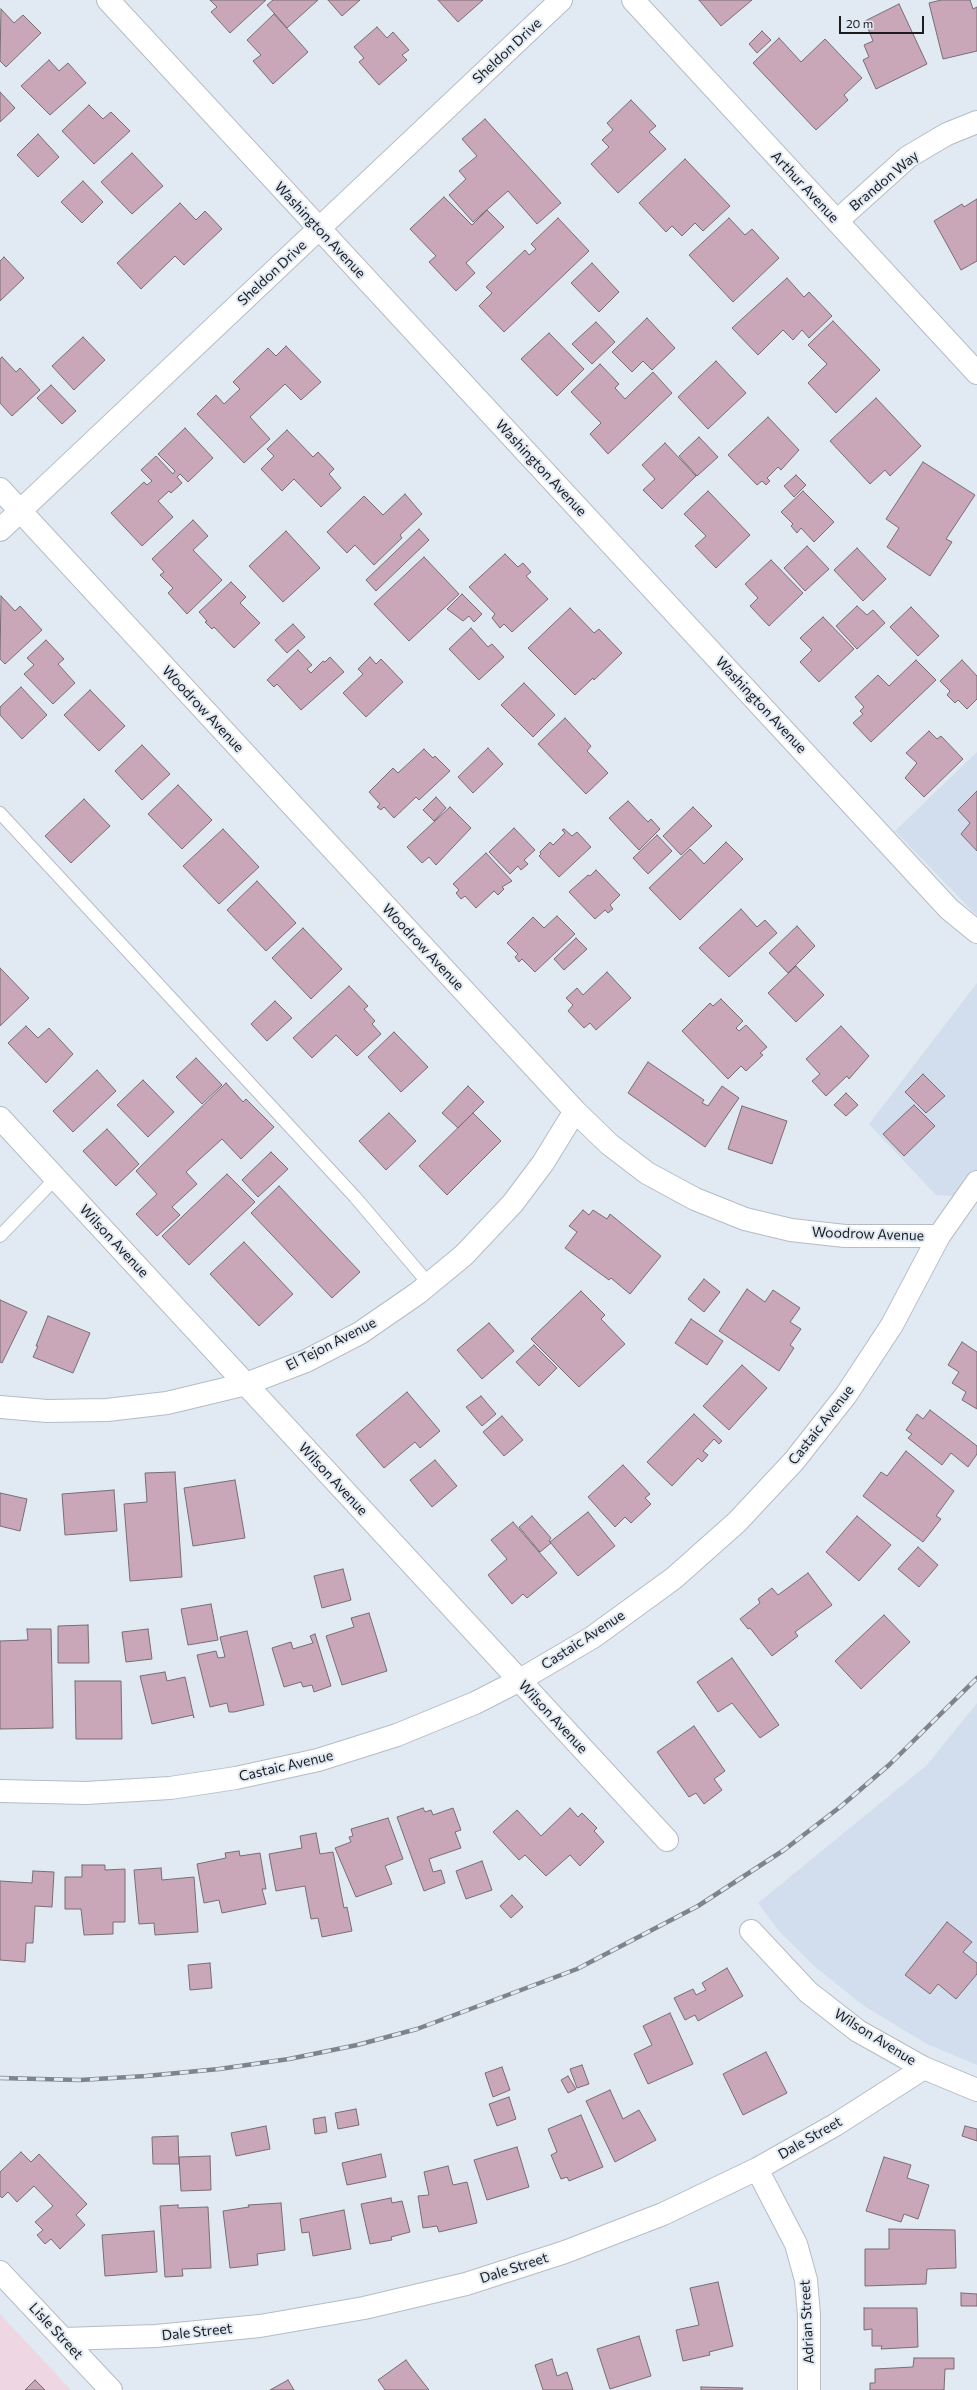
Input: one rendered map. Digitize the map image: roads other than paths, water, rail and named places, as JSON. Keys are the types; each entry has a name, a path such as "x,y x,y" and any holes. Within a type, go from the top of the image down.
{"street":[{"name":"Washington Avenue","path":"108,0 949,909 977,932"},
{"name":"Sheldon Drive","path":"0,530 561,0"},
{"name":"Arthur Avenue","path":"633,0 977,373"},
{"name":"Brandon Way","path":"837,222 908,157 947,134 977,122"},
{"name":"Woodrow Avenue","path":"0,489 575,1111 609,1144 647,1173 695,1199 745,1219 791,1230 845,1236 939,1236"},
{"name":"El Tejon Avenue","path":"0,1407 46,1411 107,1410 167,1403 246,1384 306,1360 360,1333 429,1284 464,1255 513,1203 543,1162 575,1111"},
{"name":"Wilson Avenue","path":"0,1118 667,1840"},
{"name":"Castaic Avenue","path":"0,1791 86,1793 170,1788 243,1776 318,1760 397,1735 475,1703 520,1680 593,1637 674,1578 737,1522 794,1461 846,1395 892,1325 939,1236 977,1182"},
{"name":"Wilson Avenue","path":"751,1931 808,1992 858,2030 924,2068 977,2090"},
{"name":"Dale Street","path":"64,2339 156,2336 260,2326 364,2308 466,2284 565,2252 636,2224 757,2169 835,2125 924,2068"},
{"name":"Adrian Street","path":"757,2169 796,2244 806,2280 809,2315 809,2390"},
{"name":"Lisle Street","path":"0,2272 112,2390"}],"lane":[{"path":"0,813 355,1196 429,1284"},
{"path":"0,1236 56,1178"}],"railway":[{"path":"0,2078 80,2080 146,2076 219,2069 289,2059 357,2045 417,2029 577,1969 698,1906 784,1850 840,1807 889,1765 977,1678"}]}
